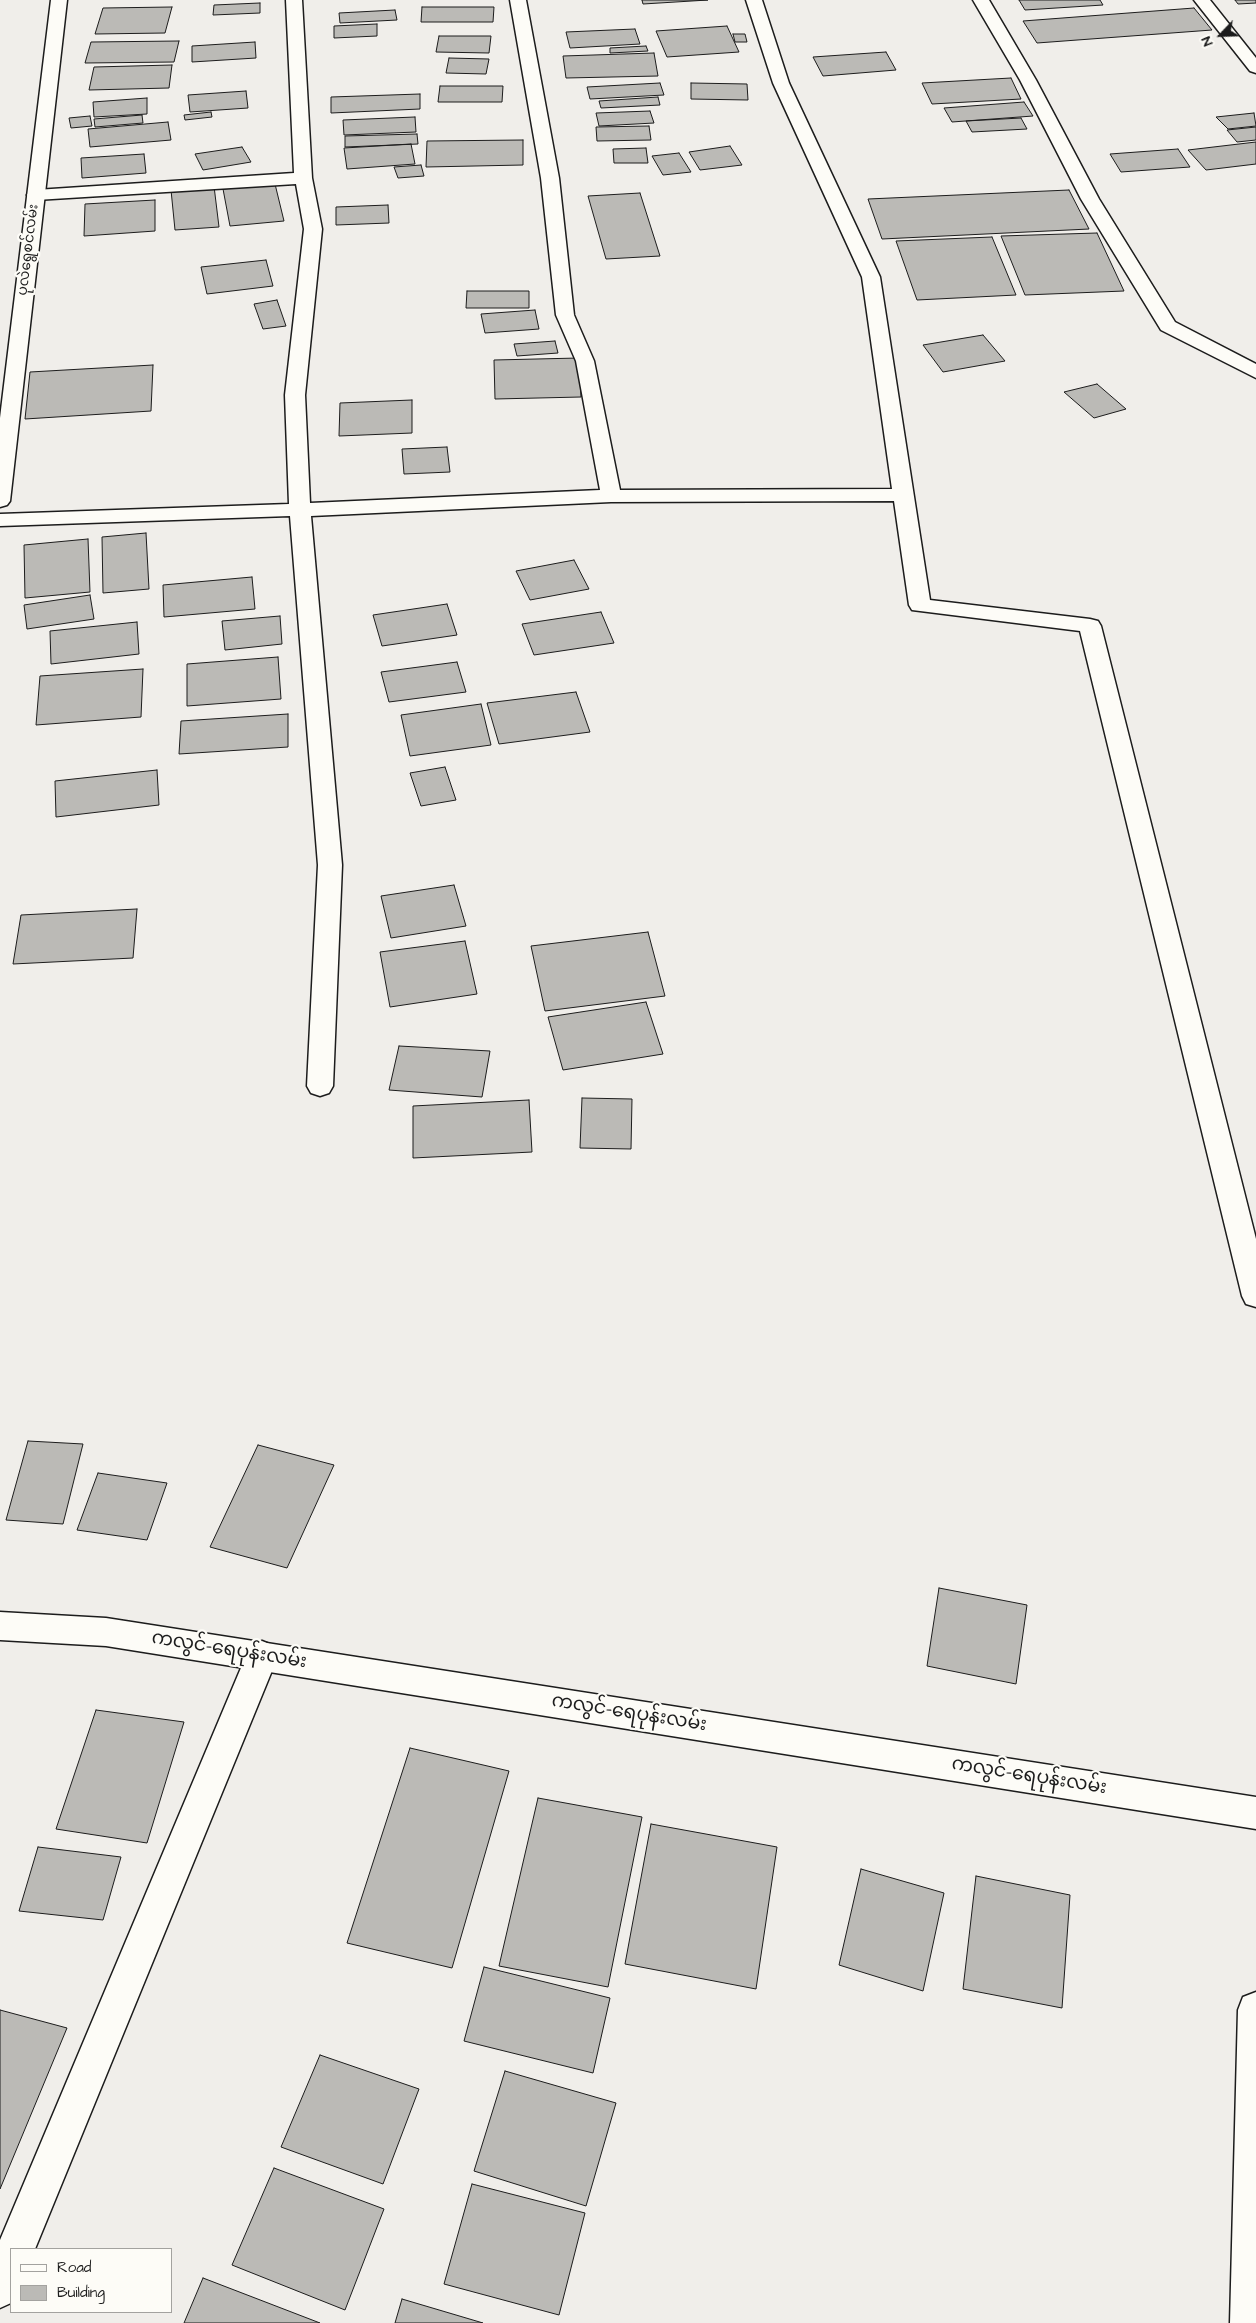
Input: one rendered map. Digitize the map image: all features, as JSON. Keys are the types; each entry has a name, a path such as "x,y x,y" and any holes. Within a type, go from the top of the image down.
{"street":[{"name":"ပုလဲရွေစင်လမ်း","path":"0,501 59,0"},
{"path":"294,0 303,178 314,229 295,395 300,510 330,865 320,1086"},
{"path":"518,0 550,178 565,315 585,361 611,496"},
{"path":"754,0 781,83 871,277 902,495 920,605 1090,626 1256,1296"},
{"path":"981,0 1028,80 1090,199 1168,326 1256,372"},
{"path":"1202,0 1256,68"},
{"path":"36,195 303,178"},
{"path":"0,520 300,510 611,496 902,495"},
{"name":"ကလွင်-ရေပုန်းလမ်း","path":"0,1626 106,1632 1256,1813"},
{"path":"16,2248 262,1656"},
{"path":"1250,2323 1256,2010"},
{"path":"0,2288 10,2263"}],"building":[{"path":"642,0 708,0 643,4"},
{"path":"1019,0 1100,0 1103,5 1025,10"},
{"path":"1235,0 1256,0 1256,3 1238,4"},
{"path":"260,3 260,13 213,15 214,5"},
{"path":"172,7 165,33 95,34 103,8"},
{"path":"422,7 494,7 493,22 421,22"},
{"path":"1194,8 1212,30 1037,43 1023,21"},
{"path":"395,10 397,20 340,23 339,13"},
{"path":"377,24 377,36 334,38 334,26"},
{"path":"727,26 739,52 667,57 656,31"},
{"path":"635,29 640,44 570,48 566,32"},
{"path":"733,34 745,34 747,42 735,42"},
{"path":"439,36 491,36 489,53 436,52"},
{"path":"179,41 174,62 85,63 91,42"},
{"path":"255,42 256,58 192,62 192,46"},
{"path":"646,46 648,51 610,53 610,48"},
{"path":"886,52 896,70 823,76 813,57"},
{"path":"654,53 658,76 566,78 563,56"},
{"path":"449,58 489,59 486,74 446,73"},
{"path":"172,65 169,88 89,90 94,67"},
{"path":"1011,78 1021,99 932,104 922,83"},
{"path":"660,83 664,95 590,99 587,87"},
{"path":"691,83 747,84 748,100 691,99"},
{"path":"440,86 503,86 502,102 438,102"},
{"path":"246,91 248,108 190,112 188,95"},
{"path":"420,94 420,109 331,113 331,97"},
{"path":"658,97 660,105 601,108 599,101"},
{"path":"147,98 147,114 94,117 93,102"},
{"path":"1024,102 1033,116 952,122 944,108"},
{"path":"650,111 654,123 599,126 596,113"},
{"path":"211,112 212,117 185,120 184,115"},
{"path":"1254,113 1256,126 1228,129 1216,117"},
{"path":"142,115 143,123 95,127 94,119"},
{"path":"90,116 92,126 71,128 69,118"},
{"path":"415,117 416,132 344,135 343,120"},
{"path":"1021,118 1027,129 972,132 966,121"},
{"path":"168,122 171,140 90,147 88,129"},
{"path":"649,126 651,140 597,141 596,127"},
{"path":"1256,127 1256,140 1237,142 1227,130"},
{"path":"417,134 418,144 345,147 345,136"},
{"path":"523,140 523,165 426,167 427,141"},
{"path":"1256,142 1256,164 1206,170 1188,150"},
{"path":"411,144 415,164 347,169 344,148"},
{"path":"730,146 742,165 700,170 689,152"},
{"path":"242,147 251,162 203,170 195,154"},
{"path":"646,148 648,163 614,163 613,149"},
{"path":"1178,149 1190,167 1121,172 1110,154"},
{"path":"679,153 691,172 663,175 652,156"},
{"path":"144,154 146,173 82,178 81,158"},
{"path":"421,165 424,176 398,178 394,167"},
{"path":"275,184 284,221 230,226 223,189"},
{"path":"214,186 219,227 175,230 171,190"},
{"path":"1069,190 1089,229 882,239 868,199"},
{"path":"640,193 660,256 606,259 588,196"},
{"path":"155,200 155,231 84,236 85,204"},
{"path":"388,205 389,223 336,225 336,207"},
{"path":"1097,233 1124,291 1025,295 1001,236"},
{"path":"992,237 1016,295 917,300 896,241"},
{"path":"266,260 273,286 207,294 201,267"},
{"path":"467,291 529,291 529,308 466,308"},
{"path":"277,300 286,326 263,329 254,304"},
{"path":"535,310 539,329 485,333 481,314"},
{"path":"983,335 1005,361 943,372 923,345"},
{"path":"555,341 558,353 517,356 514,344"},
{"path":"579,358 581,397 495,399 494,360"},
{"path":"153,365 151,411 25,419 30,372"},
{"path":"1097,384 1126,409 1094,418 1064,392"},
{"path":"412,400 412,433 339,436 340,403"},
{"path":"447,447 450,472 404,474 402,449"},
{"path":"146,533 149,589 103,593 102,537"},
{"path":"88,539 90,592 25,598 24,545"},
{"path":"574,560 589,589 530,600 516,571"},
{"path":"252,577 255,609 164,617 163,585"},
{"path":"90,595 94,619 27,629 24,605"},
{"path":"447,604 457,635 382,646 373,615"},
{"path":"601,612 614,643 534,655 522,624"},
{"path":"280,616 282,644 225,650 222,621"},
{"path":"137,622 139,654 51,664 50,631"},
{"path":"278,657 281,699 187,706 187,664"},
{"path":"457,662 466,692 389,702 381,672"},
{"path":"143,669 141,717 36,725 40,676"},
{"path":"576,692 590,732 499,744 487,703"},
{"path":"481,704 491,745 410,756 401,715"},
{"path":"288,714 288,747 179,754 181,721"},
{"path":"445,767 456,800 421,806 410,773"},
{"path":"157,770 159,805 56,817 55,781"},
{"path":"454,885 466,926 391,938 381,896"},
{"path":"137,909 133,958 13,964 21,915"},
{"path":"648,932 665,996 545,1011 531,946"},
{"path":"465,941 477,994 390,1007 380,952"},
{"path":"646,1002 663,1054 563,1070 548,1017"},
{"path":"399,1046 490,1051 482,1097 389,1090"},
{"path":"582,1098 632,1099 631,1149 580,1148"},
{"path":"529,1100 532,1152 413,1158 413,1106"},
{"path":"28,1441 83,1444 63,1524 6,1520"},
{"path":"258,1445 334,1465 287,1568 210,1547"},
{"path":"98,1473 167,1483 147,1540 77,1530"},
{"path":"939,1588 1027,1605 1016,1684 927,1666"},
{"path":"96,1710 184,1722 147,1843 56,1829"},
{"path":"410,1748 509,1771 452,1968 347,1943"},
{"path":"538,1798 642,1817 608,1987 499,1966"},
{"path":"651,1824 777,1847 756,1989 625,1964"},
{"path":"38,1847 121,1857 103,1920 19,1911"},
{"path":"861,1869 944,1893 923,1991 839,1965"},
{"path":"976,1876 1070,1895 1062,2008 963,1989"},
{"path":"484,1967 610,1998 593,2073 464,2041"},
{"path":"0,2010 67,2028 0,2189"},
{"path":"320,2055 419,2089 383,2184 281,2147"},
{"path":"505,2071 616,2103 586,2206 474,2171"},
{"path":"274,2168 384,2209 345,2310 232,2265"},
{"path":"472,2184 585,2213 559,2315 444,2284"},
{"path":"203,2278 320,2323 184,2323"},
{"path":"402,2299 483,2323 395,2323"}]}
